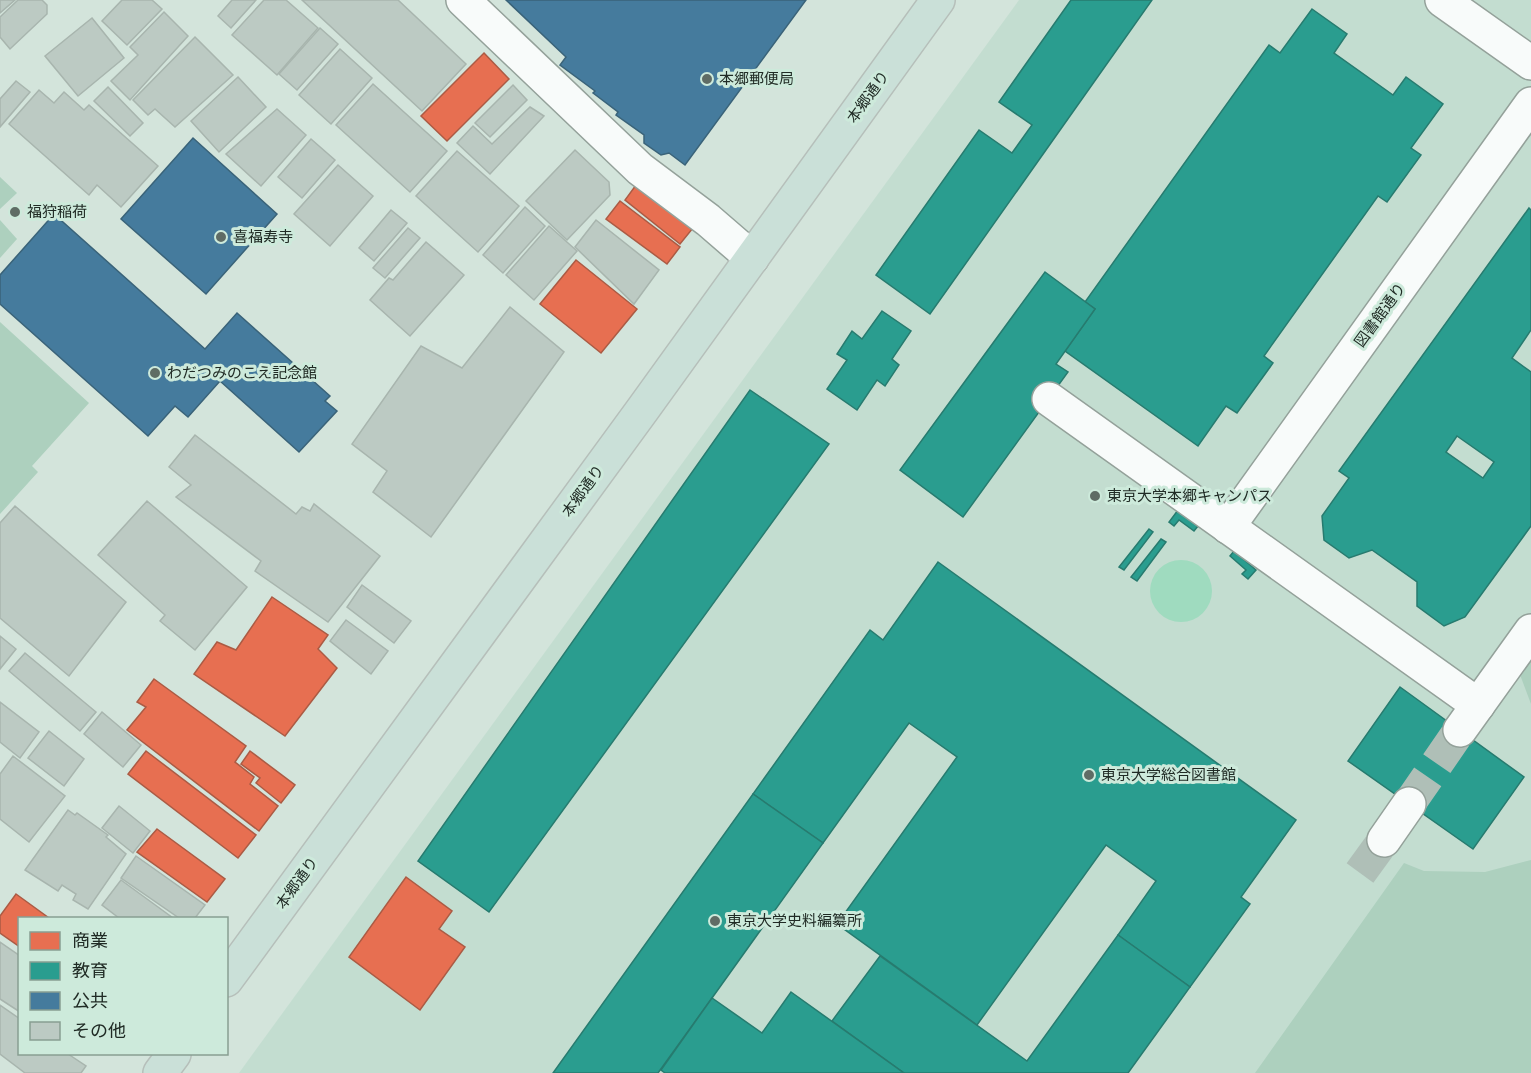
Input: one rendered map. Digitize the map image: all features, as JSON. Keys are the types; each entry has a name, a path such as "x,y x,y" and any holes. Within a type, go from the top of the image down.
{"highway":[{"name":"本郷通り","path":"228,977 938,0"}],"street":[{"path":"463,0 640,169 708,220 752,258"},
{"path":"1442,0 1531,63"},
{"name":"図書館通り","path":"1228,527 1531,104"},
{"path":"1049,399 1228,527 1469,718 1531,631"},
{"path":"1384,840 1409,804"}],"shaded area":[{"name":"東京大学本郷キャンパス","path":"1019,0 1531,0 1531,1073 239,1073"},
{"path":"0,177 17,193 0,209"},
{"path":"0,220 17,239 0,258"},
{"path":"0,322 89,403 32,466 38,472 0,514"},
{"path":"1175,560 1187,560 1203,569 1210,579 1212,591 1210,603 1203,613 1187,622 1175,622 1164,617 1155,608 1150,597 1150,585 1155,574 1164,565"},
{"path":"1531,642 1531,704 1516,664"},
{"path":"1531,860 1531,1073 1255,1073 1404,863 1424,871 1485,872"}],"building: 商業":[{"path":"484,53 509,79 447,141 421,116"},
{"path":"636,185 693,228 680,244 625,200"},
{"path":"620,201 680,247 667,264 606,219"},
{"path":"576,260 637,309 601,353 540,304"},
{"path":"272,597 328,635 318,649 337,668 285,736 194,674 217,642 236,650"},
{"path":"154,679 246,746 235,762 254,777 250,784 278,806 259,831 127,730 146,707 137,702"},
{"path":"146,751 256,835 238,858 128,774"},
{"path":"250,751 295,785 281,803 256,783 260,778 241,764"},
{"path":"157,829 225,879 207,902 137,852"},
{"path":"406,877 452,911 439,929 465,947 420,1010 349,957"},
{"path":"16,894 48,917 18,917 18,946 0,933 0,916"}],"building: 教育":[{"path":"1071,0 1152,0 930,314 876,275 979,130 1012,153 1032,125 999,102"},
{"path":"1312,9 1347,34 1334,53 1393,95 1406,77 1443,104 1411,148 1421,155 1387,202 1378,196 1264,356 1273,363 1237,413 1226,406 1198,446 1065,351 1095,309 1085,302 1269,45 1280,53"},
{"path":"1529,208 1531,210 1531,330 1512,358 1531,372 1531,526 1465,617 1444,626 1417,606 1417,582 1372,550 1349,558 1324,540 1322,516 1349,478 1339,471","holes":["1457,436 1494,462 1483,478 1446,452"]},
{"path":"1045,272 1095,309 1056,364 1068,372 963,517 900,470"},
{"path":"882,311 911,331 892,359 899,365 885,386 877,380 857,410 827,389 847,360 837,354 852,331 862,339"},
{"path":"750,390 829,444 489,912 418,861"},
{"path":"1178,510 1198,526 1194,531 1179,520 1174,526 1169,522"},
{"path":"1149,529 1153,532 1124,570 1119,567"},
{"path":"1161,539 1166,542 1137,581 1131,577"},
{"path":"1234,551 1256,570 1248,579 1242,574 1246,570 1230,556"},
{"name":"東京大学総合図書館","path":"938,562 1296,820 1241,897 1250,904 1190,987 1118,935 1156,881 1106,845 977,1025 837,924 957,757 909,723 823,843 753,794 870,630 883,640"},
{"path":"1400,687 1524,777 1473,849 1348,761"},
{"name":"東京大学史料編纂所","path":"753,794 823,843 712,998 658,1073 553,1073"},
{"path":"1118,935 1190,987 1128,1073 904,1073 832,1021 880,956 1027,1061"},
{"path":"791,992 904,1073 665,1073 661,1070 712,998 762,1033"}],"building: 公共":[{"path":"506,0 806,0 685,165 669,153 661,155 644,143 644,135 616,115 618,112 593,93 595,91 560,65 566,57"},
{"path":"193,138 277,214 206,294 121,219"},
{"path":"54,214 205,349 237,313 330,396 325,401 337,411 299,452 220,381 188,417 175,406 148,436 0,304 0,275"}],"building: その他":[{"path":"0,0 15,0 0,13"},
{"path":"18,0 42,0 47,5 47,14 10,49 0,37 0,17"},
{"path":"122,0 152,0 162,9 127,45 102,21"},
{"path":"232,0 256,0 231,28 218,16"},
{"path":"264,0 286,0 318,28 277,75 232,35"},
{"path":"302,0 398,0 466,64 422,111"},
{"path":"164,12 188,36 130,100 111,81 138,55 130,47"},
{"path":"92,18 124,58 78,96 45,56"},
{"path":"320,28 338,44 297,90 279,74"},
{"path":"195,37 233,75 175,127 155,109 148,115 133,100"},
{"path":"340,49 372,78 331,124 299,95"},
{"path":"238,77 266,107 219,152 191,121"},
{"path":"16,81 30,92 0,127 0,99"},
{"path":"373,84 447,151 410,192 336,125"},
{"path":"513,85 527,100 490,137 475,123"},
{"path":"108,87 143,123 130,136 94,101"},
{"path":"39,90 54,103 64,92 84,110 89,105 158,166 121,207 97,185 89,195 9,124"},
{"path":"530,107 544,116 490,174 457,143 473,126 492,144"},
{"path":"277,109 306,135 261,186 226,154"},
{"path":"311,139 335,160 302,198 278,177"},
{"path":"575,150 609,182 610,195 567,240 526,201"},
{"path":"457,151 519,206 478,252 416,196"},
{"path":"338,165 373,196 330,246 294,214"},
{"path":"525,207 545,226 503,273 483,255"},
{"path":"391,210 407,223 374,261 359,248"},
{"path":"596,220 659,270 634,304 575,247"},
{"path":"549,226 577,251 534,300 506,275"},
{"path":"408,228 420,238 385,278 373,268"},
{"path":"426,242 464,275 410,336 370,300 389,278 393,280"},
{"path":"510,307 564,352 431,537 373,492 387,471 352,444 421,346 462,368"},
{"path":"195,435 296,514 302,507 310,511 314,504 380,556 328,622 255,571 261,561 176,497 191,485 169,467"},
{"path":"147,501 247,587 195,650 160,621 165,615 98,555"},
{"path":"15,506 126,602 69,676 0,618 0,523"},
{"path":"362,585 411,621 394,643 347,607"},
{"path":"346,620 388,651 371,674 330,641"},
{"path":"0,636 16,649 0,669"},
{"path":"25,653 96,712 80,731 9,671"},
{"path":"0,702 39,732 20,758 0,742"},
{"path":"102,712 141,745 123,767 84,734"},
{"path":"49,731 84,759 64,786 28,758"},
{"path":"13,756 65,796 29,842 0,819 0,774"},
{"path":"119,806 150,831 133,853 102,828"},
{"path":"68,810 75,815 77,813 108,835 106,837 126,854 88,909 73,900 76,894 62,885 58,891 25,870"},
{"path":"136,856 205,905 196,917 178,917 121,878"},
{"path":"121,880 172,917 118,917 102,905"},
{"path":"0,942 18,955 18,1011 0,999"},
{"path":"0,1005 18,1018 18,1055 70,1055 86,1066 81,1073 25,1073 0,1054"}],"tunnel":[{"path":"1409,804 1460,730"},
{"path":"1360,873 1384,840"}],"place":[{"name":"本郷郵便局","path":"707,79"},
{"name":"福狩稲荷","path":"15,212"},
{"name":"喜福寿寺","path":"221,237"},
{"name":"わだつみのこえ記念館","path":"155,373"},
{"name":"東京大学本郷キャンパス","path":"1095,496"},
{"name":"東京大学総合図書館","path":"1089,775"},
{"name":"東京大学史料編纂所","path":"715,921"}]}
